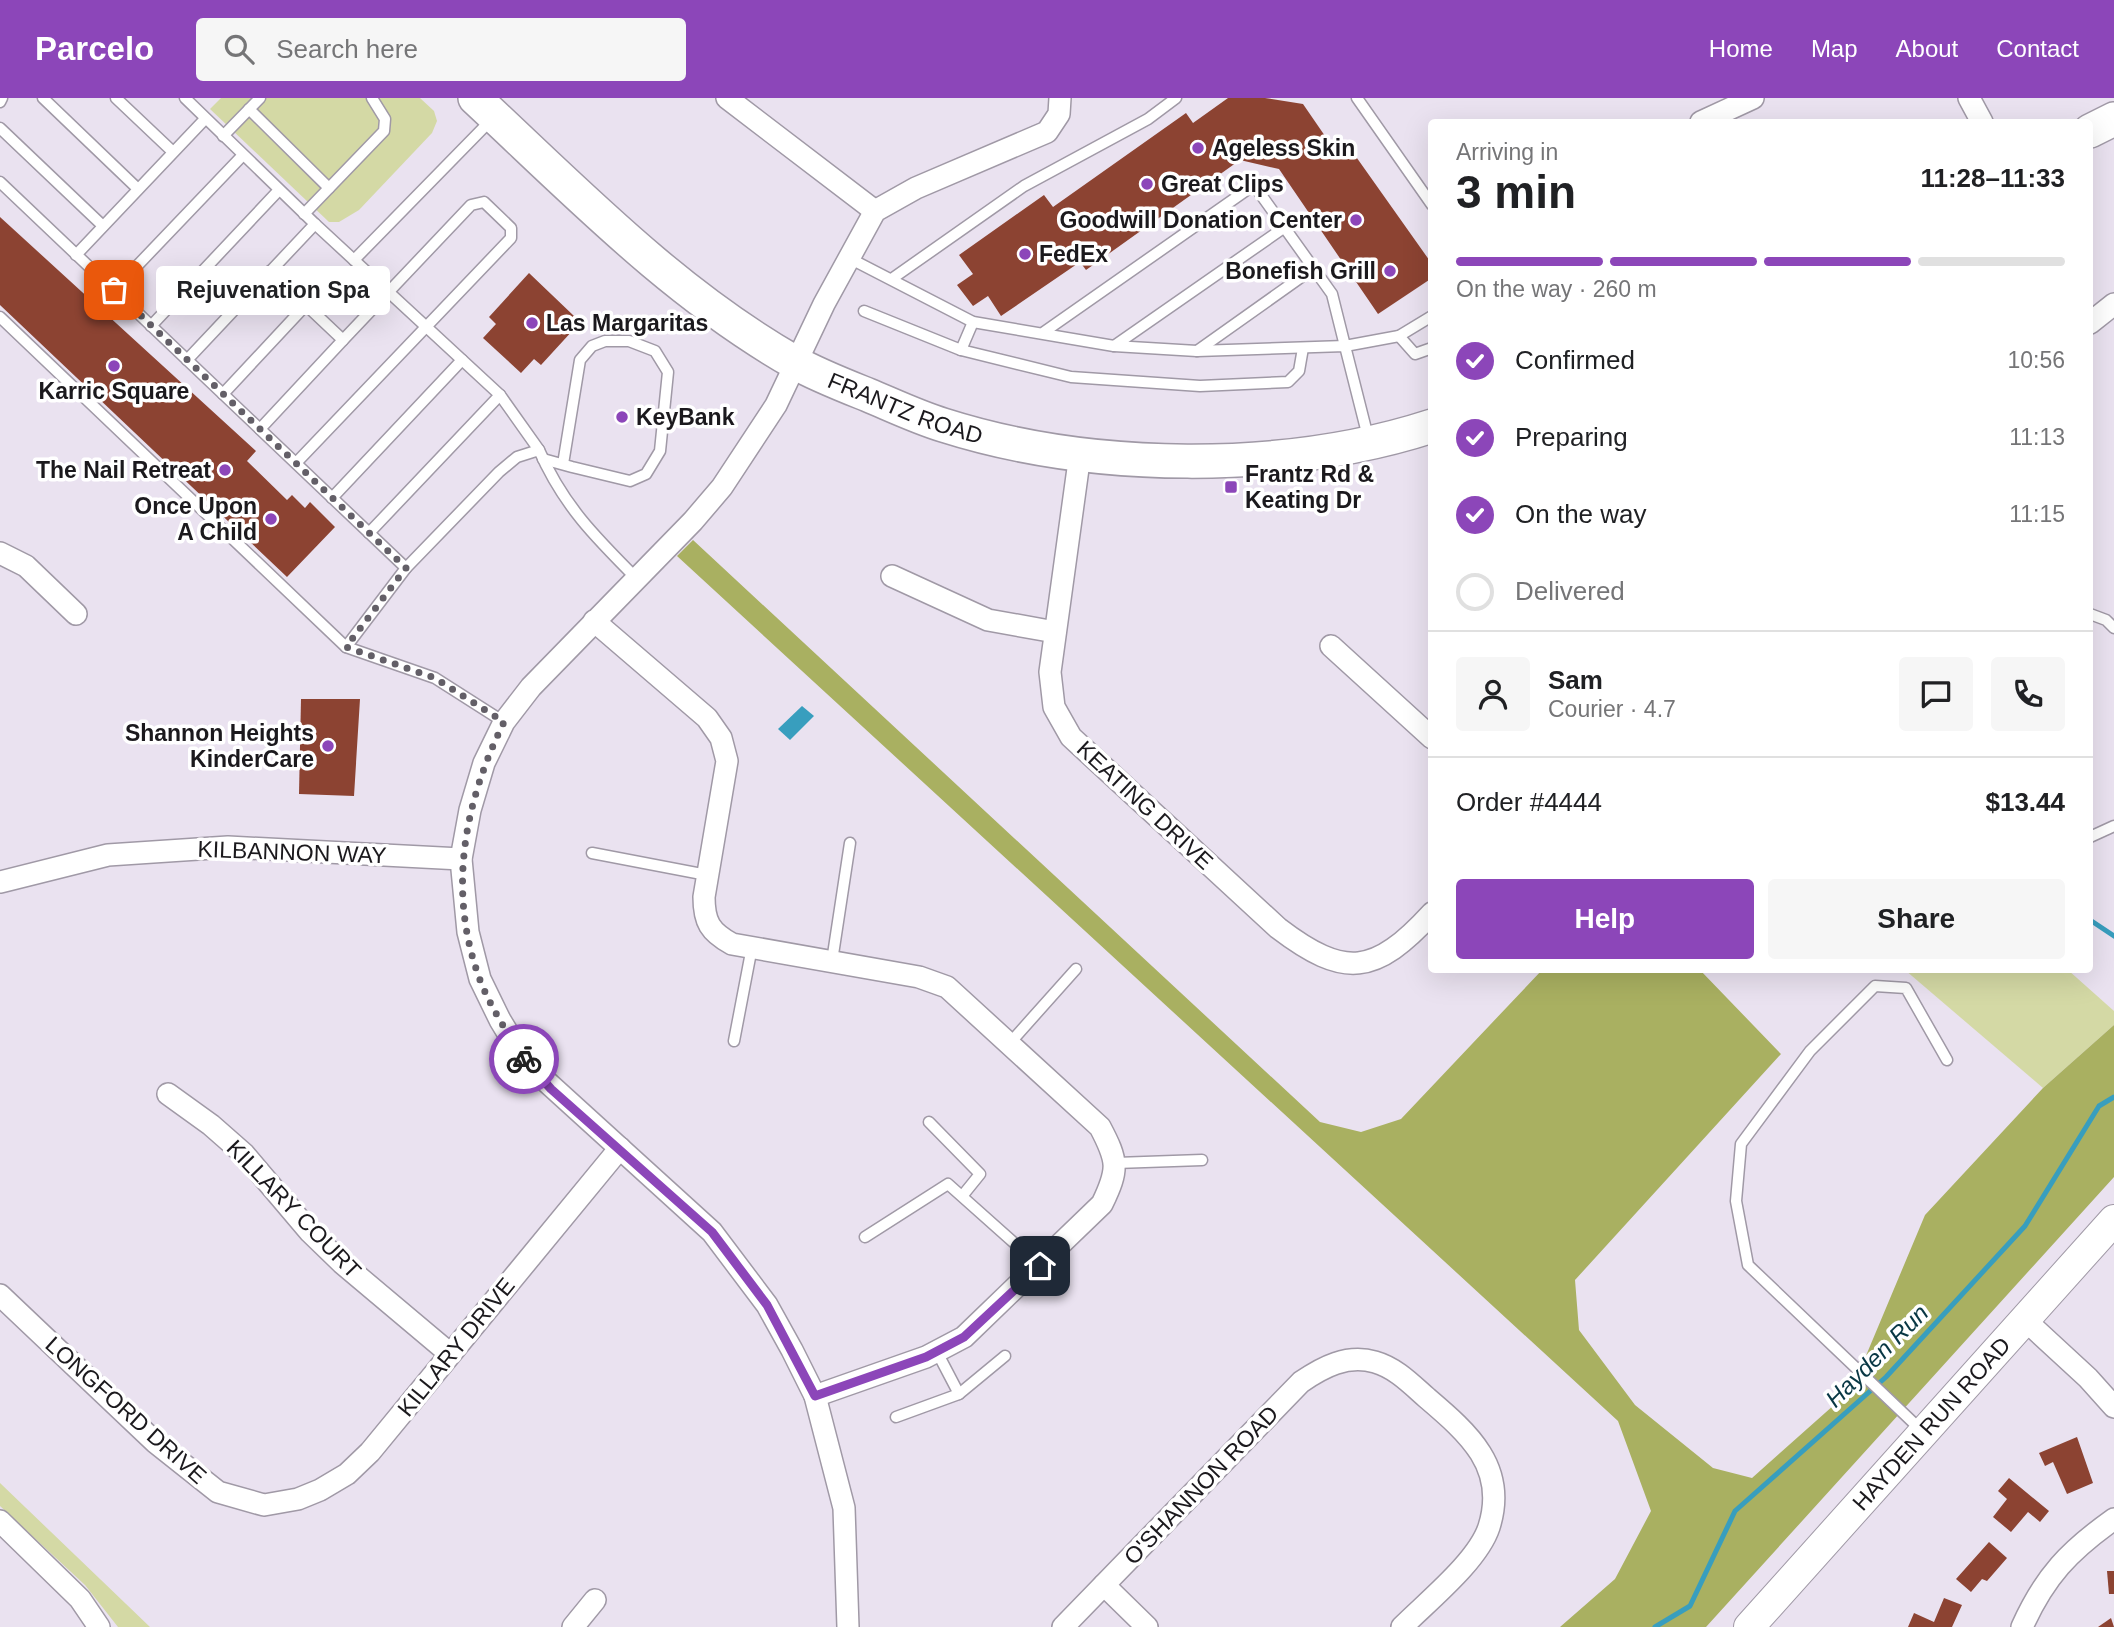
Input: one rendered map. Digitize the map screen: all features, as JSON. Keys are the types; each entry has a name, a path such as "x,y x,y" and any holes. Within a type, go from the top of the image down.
{"main road":[{"name":"FRANTZ ROAD","path":"485,107 651,261 728,320 795,363 942,425 1009,442 1080,454 1144,459 1227,459 1369,444 1428,427"},
{"path":"2093,130 2114,119"},
{"name":"HAYDEN RUN ROAD","path":"1749,1627 2114,1220"}],"street":[{"path":"848,1627 844,1508 815,1396 767,1305 712,1232 526,1063 500,1020 480,979 468,932 461,859 470,810 484,763 504,722 531,687 722,487 776,405 795,363 875,211 916,188 1047,132 1059,114 1060,98"},
{"path":"1706,119 1731,103 1753,98"},
{"path":"1969,98 1980,119"},
{"path":"732,100 875,211"},
{"path":"2093,321 2114,304"},
{"name":"KEATING DRIVE","path":"1080,454 1050,672 1054,707 1071,737 1278,928 1311,953 1351,965 1384,957 1428,917"},
{"path":"0,553 26,566 76,614"},
{"path":"892,576 988,620 1055,632"},
{"path":"594,621 707,718 721,737 727,761 707,875 704,917 715,934 732,944 919,976 947,987 1100,1127 1116,1163 1114,1179 1102,1204 964,1337 937,1352 815,1396"},
{"path":"1331,646 1428,734"},
{"name":"KILBANNON WAY","path":"0,882 108,855 228,847 461,859"},
{"name":"KILLARY COURT","path":"168,1094 211,1125 244,1154 310,1232 342,1263 449,1353"},
{"name":"KILLARY DRIVE","path":"264,1505 298,1499 347,1474 370,1452 620,1148"},
{"name":"LONGFORD DRIVE","path":"0,1294 165,1450 218,1492 264,1505"},
{"path":"2024,1319 2088,1378 2114,1407"},
{"name":"O'SHANNON ROAD","path":"1063,1627 1301,1382 1324,1366 1350,1360 1374,1362 1396,1371 1468,1433 1491,1474 1493,1512 1479,1548 1402,1627"},
{"path":"2022,1627 2036,1596 2054,1570 2087,1538 2114,1519"},
{"path":"0,1521 80,1599 99,1627"},
{"path":"1104,1585 1147,1627"},
{"path":"573,1627 595,1600"}],"lane":[{"path":"43,98 138,189"},
{"path":"116,98 173,152"},
{"path":"185,98 304,214 500,395 541,454 553,483 581,523 637,579"},
{"path":"223,136 260,98"},
{"path":"304,214 384,131 385,119 372,98"},
{"path":"892,278 1024,186 1148,119 1176,98"},
{"path":"1357,98 1428,199"},
{"path":"354,260 485,107"},
{"path":"249,109 329,188"},
{"path":"76,255 205,118"},
{"path":"0,128 103,226"},
{"path":"114,290 243,155"},
{"path":"0,182 406,568"},
{"path":"1044,332 1254,185 1332,293 1369,444"},
{"path":"151,326 279,190"},
{"path":"260,429 471,205 484,202 510,228 511,238 296,463"},
{"path":"187,359 315,224"},
{"path":"1114,346 1285,227"},
{"path":"849,258 973,322 1114,346 1198,351 1346,346 1399,336 1428,318"},
{"path":"1198,351 1314,268"},
{"path":"270,271 343,340"},
{"path":"223,394 306,305"},
{"path":"864,311 961,350 1071,377 1200,386 1288,382 1299,371 1303,348"},
{"path":"0,317 346,647 435,678 504,722"},
{"path":"961,350 973,322"},
{"path":"1399,336 1415,354 1428,349"},
{"path":"346,647 406,568 499,472 517,457 541,454 563,464 630,481 646,474 660,452 668,372 655,351 629,341 605,341 592,346 580,360 563,464"},
{"path":"332,498 462,360"},
{"path":"369,533 500,395"},
{"path":"2093,615 2106,620 2114,628"},
{"path":"2093,836 2114,825"},
{"path":"832,961 850,843"},
{"path":"592,853 707,875"},
{"path":"734,1041 752,947"},
{"path":"1009,1044 1076,969"},
{"path":"1923,1432 1748,1265 1736,1201 1741,1144 1810,1051 1875,986 1906,988 1947,1060"},
{"path":"929,1122 980,1174 963,1195"},
{"path":"1116,1163 1202,1160"},
{"path":"865,1237 948,1184 1040,1266"},
{"path":"937,1352 960,1394"},
{"path":"896,1417 960,1394 1005,1356"}],"green space":[{"path":"221,98 420,98 434,111 437,121 432,133 359,210 339,222 329,222 210,109"},
{"path":"693,540 1320,1122 1361,1132 1401,1119 1539,973 1703,973 1781,1054 1575,1280 1579,1330 1635,1405 1713,1468 1752,1478 1852,1389 1925,1215 2043,1088 2114,1025 2114,1177 1706,1627 1560,1627 1615,1579 1651,1511 1618,1421 677,556"},
{"path":"1909,973 2071,973 2114,1011 2114,1025 2043,1088"},
{"path":"0,1483 150,1627 118,1627 85,1585 0,1506"}],"water":[{"path":"802,706 814,716 790,740 778,729"}],"building":[{"path":"1228,98 1265,98 1303,104 1336,152 1347,144 1428,258 1428,281 1378,314 1279,169 1240,160 1086,270 1080,262 1001,316 988,296 973,306 957,285 973,274 959,255 1044,195 1053,207 1186,113 1193,123"},
{"name":"Karric Square","path":"0,217 256,451 247,461 287,500 292,495 305,508 310,502 335,527 287,577 0,305"},
{"name":"Las Margaritas","path":"529,273 574,316 568,323 574,329 541,365 534,359 521,373 483,338 496,324 489,317"},
{"name":"Shannon Heights KinderCare","path":"301,699 360,699 354,796 299,794"},
{"path":"2077,1437 2093,1483 2067,1494 2053,1462 2045,1466 2039,1453"},
{"path":"2009,1478 2049,1511 2040,1522 2028,1512 2011,1532 1993,1517 2007,1499 1998,1491"},
{"path":"1989,1542 2007,1558 1987,1581 1982,1579 1971,1592 1956,1579"},
{"path":"2107,1571 2114,1571 2114,1594 2109,1594"},
{"path":"1944,1598 1962,1605 1952,1627 1908,1627 1914,1613 1934,1622"},
{"path":"2111,1618 2114,1627 2098,1627"}],"waterway":[{"path":"2093,922 2114,936"},
{"name":"Hayden Run","path":"1655,1627 1690,1606 1735,1511 1886,1377 2025,1226 2099,1106 2114,1097"}],"way so far":[{"path":"114,290 406,568 346,647 435,678 504,722 484,763 470,810 461,859 461,884 468,932 480,979 500,1020 524,1059"}],"place":[{"name":"Ageless Skin","path":"1198,148"},
{"name":"Great Clips","path":"1147,184"},
{"name":"Goodwill Donation Center","path":"1356,220"},
{"name":"FedEx","path":"1025,254"},
{"name":"Bonefish Grill","path":"1390,271"},
{"name":"Rejuvenation Spa","path":"114,290"},
{"name":"Las Margaritas","path":"532,323"},
{"name":"Karric Square","path":"114,366"},
{"name":"KeyBank","path":"622,417"},
{"name":"The Nail Retreat","path":"225,470"},
{"name":"Frantz Rd & Keating Dr","path":"1231,487"},
{"name":"Once Upon A Child","path":"271,519"},
{"name":"Shannon Heights KinderCare","path":"328,746"}],"route":[{"path":"524,1059 551,1089 712,1232 767,1305 815,1396 926,1357 964,1337 1040,1266"}]}
